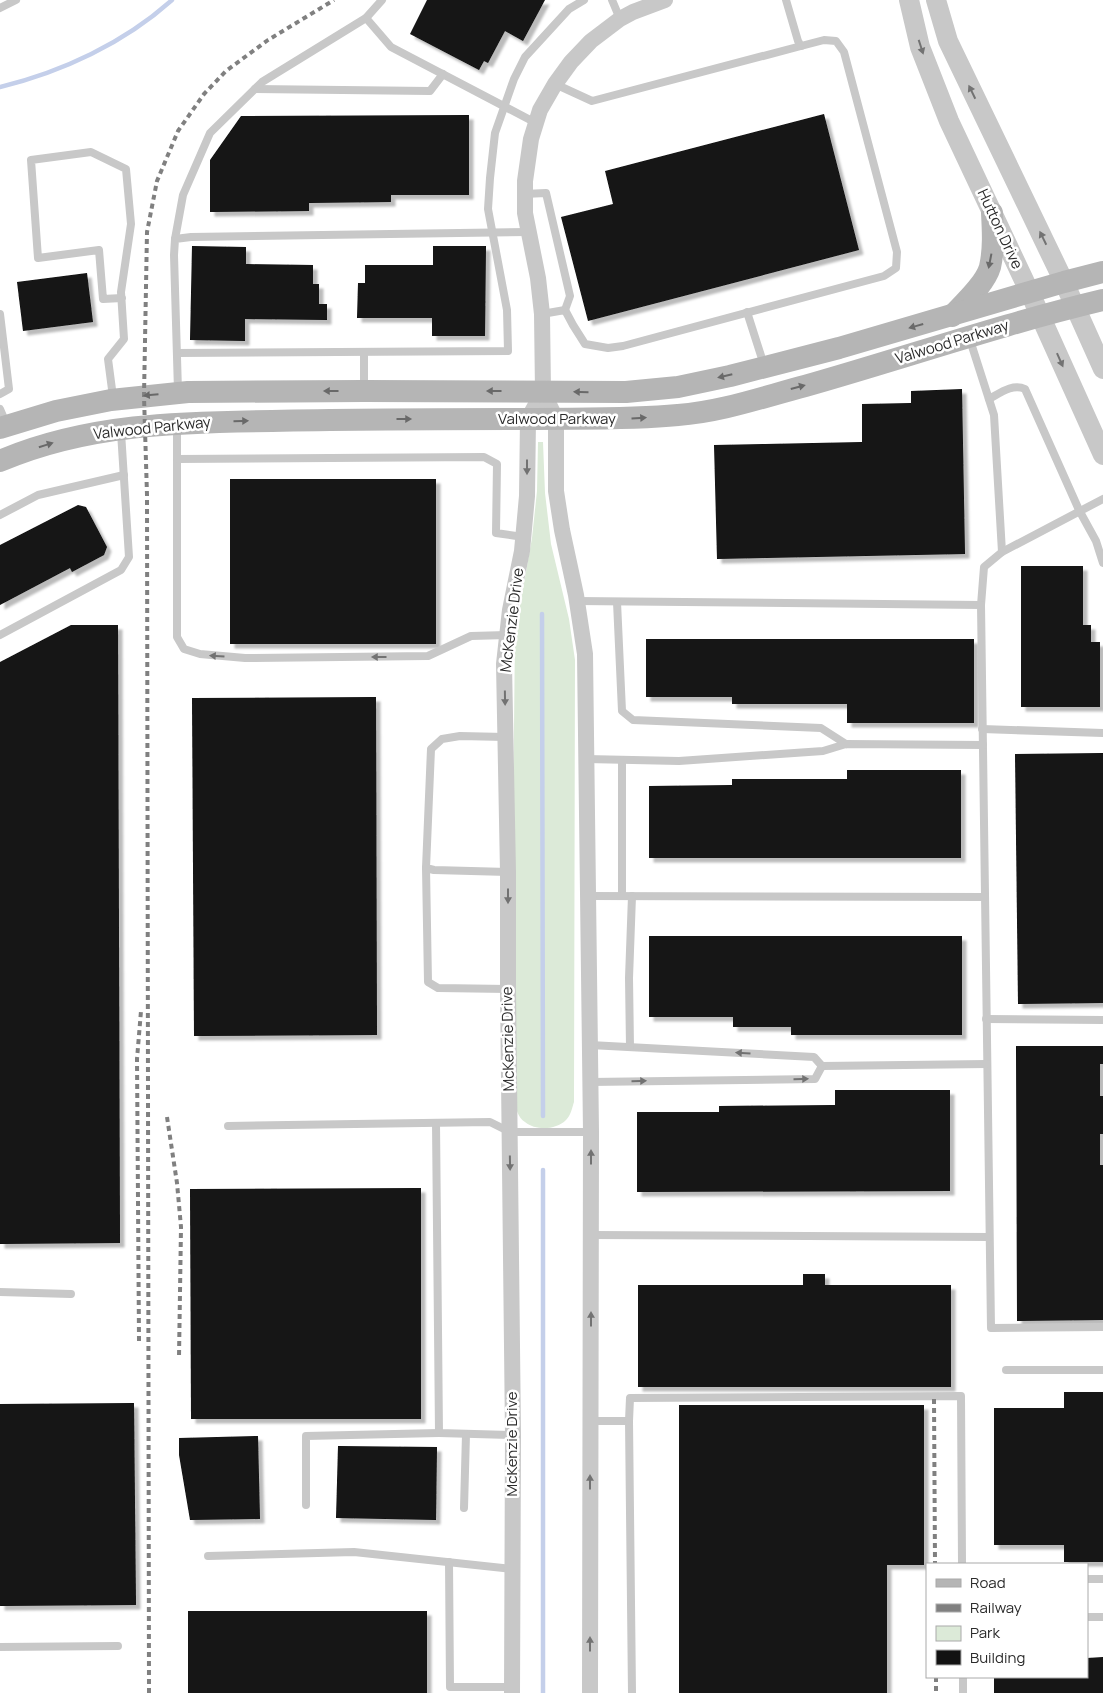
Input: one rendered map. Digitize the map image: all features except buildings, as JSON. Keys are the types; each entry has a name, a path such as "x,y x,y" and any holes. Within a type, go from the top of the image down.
{"main road":[{"path":"952,316 975,291 989,269 994,243 992,213"},
{"name":"Valwood Parkway","path":"2,421 113,400 178,393 364,391 626,392 671,388 730,376 839,348 1103,272"},
{"name":"Valwood Parkway","path":"0,460 61,440 121,428 177,423 528,418 626,419 682,415 738,404 783,392 1040,315 1103,300"}],"street":[{"name":"McKenzie Drive","path":"512,1690 508,872 504,664 523,537 527,496 528,418 542,392 542,314 538,278 524,213 524,194 528,161 536,123 542,106 555,84 571,62 591,41 620,19 649,5 665,0"},
{"name":"Hutton Drive","path":"909,0 920,46 949,121 1030,293 1103,455"},
{"path":"936,0 948,42 1064,282 1103,369"},
{"name":"McKenzie Drive","path":"542,392 556,418 556,491 585,654 591,1132 590,1693"}],"lane":[{"path":"0,8 16,0"},
{"path":"178,393 175,239 183,196 210,133 262,82 366,18 382,0"},
{"path":"177,353 508,351 507,310 488,209 495,133 514,79 526,58 569,9 584,0"},
{"path":"612,0 620,19"},
{"path":"786,0 800,46"},
{"path":"366,18 391,47 536,123"},
{"path":"524,194 546,193 570,296 565,310 585,344 608,348 623,346 884,276 896,268 897,252 844,52 836,41 824,40 592,101 555,84"},
{"path":"255,89 430,91 442,74"},
{"path":"113,400 108,358 124,339 122,298 131,224 126,169 91,152 31,160 38,258 99,250 102,300 122,298"},
{"path":"175,239 191,237 528,232"},
{"path":"542,314 565,310"},
{"path":"747,312 764,366"},
{"path":"0,314 9,389 0,394"},
{"path":"969,337 994,415 1002,552"},
{"path":"364,352 364,391"},
{"path":"989,399 1010,388 1019,386 1025,390 1096,541 1103,563"},
{"path":"177,423 177,637 184,649 200,654 245,658 428,656 471,636 508,635"},
{"path":"0,635 121,570 129,557 121,428"},
{"path":"178,459 484,457 497,464 496,533 523,537"},
{"path":"0,515 38,495 124,475"},
{"path":"1103,499 1002,552 984,568 981,605 991,1328 1103,1327"},
{"path":"577,601 981,605"},
{"path":"617,602 622,711 633,720 821,728 846,744"},
{"path":"982,729 1103,733"},
{"path":"506,737 460,736 442,739 431,749 426,868 428,982 438,988 508,989"},
{"path":"586,759 679,761 823,752 846,744 983,745"},
{"path":"622,760 622,896"},
{"path":"426,868 434,870 508,872"},
{"path":"588,896 985,897"},
{"path":"630,1047 629,978 632,896"},
{"path":"986,1018 1103,1020"},
{"path":"590,1045 814,1057 822,1066 987,1064"},
{"path":"590,1082 815,1079 822,1066"},
{"path":"228,1126 490,1122 510,1132 591,1132"},
{"path":"436,1123 439,1433"},
{"path":"591,1235 990,1237"},
{"path":"0,1292 71,1294"},
{"path":"1006,1370 1103,1370"},
{"path":"632,1693 630,1398 961,1396 962,1563"},
{"path":"590,1420 630,1420"},
{"path":"306,1505 306,1436 439,1433 512,1435"},
{"path":"464,1508 466,1434"},
{"path":"208,1556 354,1552 512,1569"},
{"path":"449,1562 450,1687 512,1690"},
{"path":"1088,1579 1103,1579"},
{"path":"1088,1617 1103,1618"},
{"path":"0,1647 118,1646"},
{"path":"963,1678 963,1693"}],"green space":[{"path":"538,442 543,442 545,493 551,544 569,619 575,660 574,1102 566,1120 557,1126 546,1128 535,1127 523,1120 518,1113 514,1101 513,820 515,634 532,538 537,491"}],"waterway":[{"path":"0,87 46,73 91,54 134,30 172,0"},
{"path":"542,614 543,1116"},
{"path":"543,1170 543,1693"}],"railway":[{"path":"149,1693 147,495 144,396 147,232 157,181 178,131 204,94 226,71 268,40 334,0"},
{"path":"139,1341 137,1059 141,1011"},
{"path":"167,1117 177,1183 181,1227 179,1357"},
{"path":"934,1399 935,1563"},
{"path":"936,1678 936,1693"}]}
